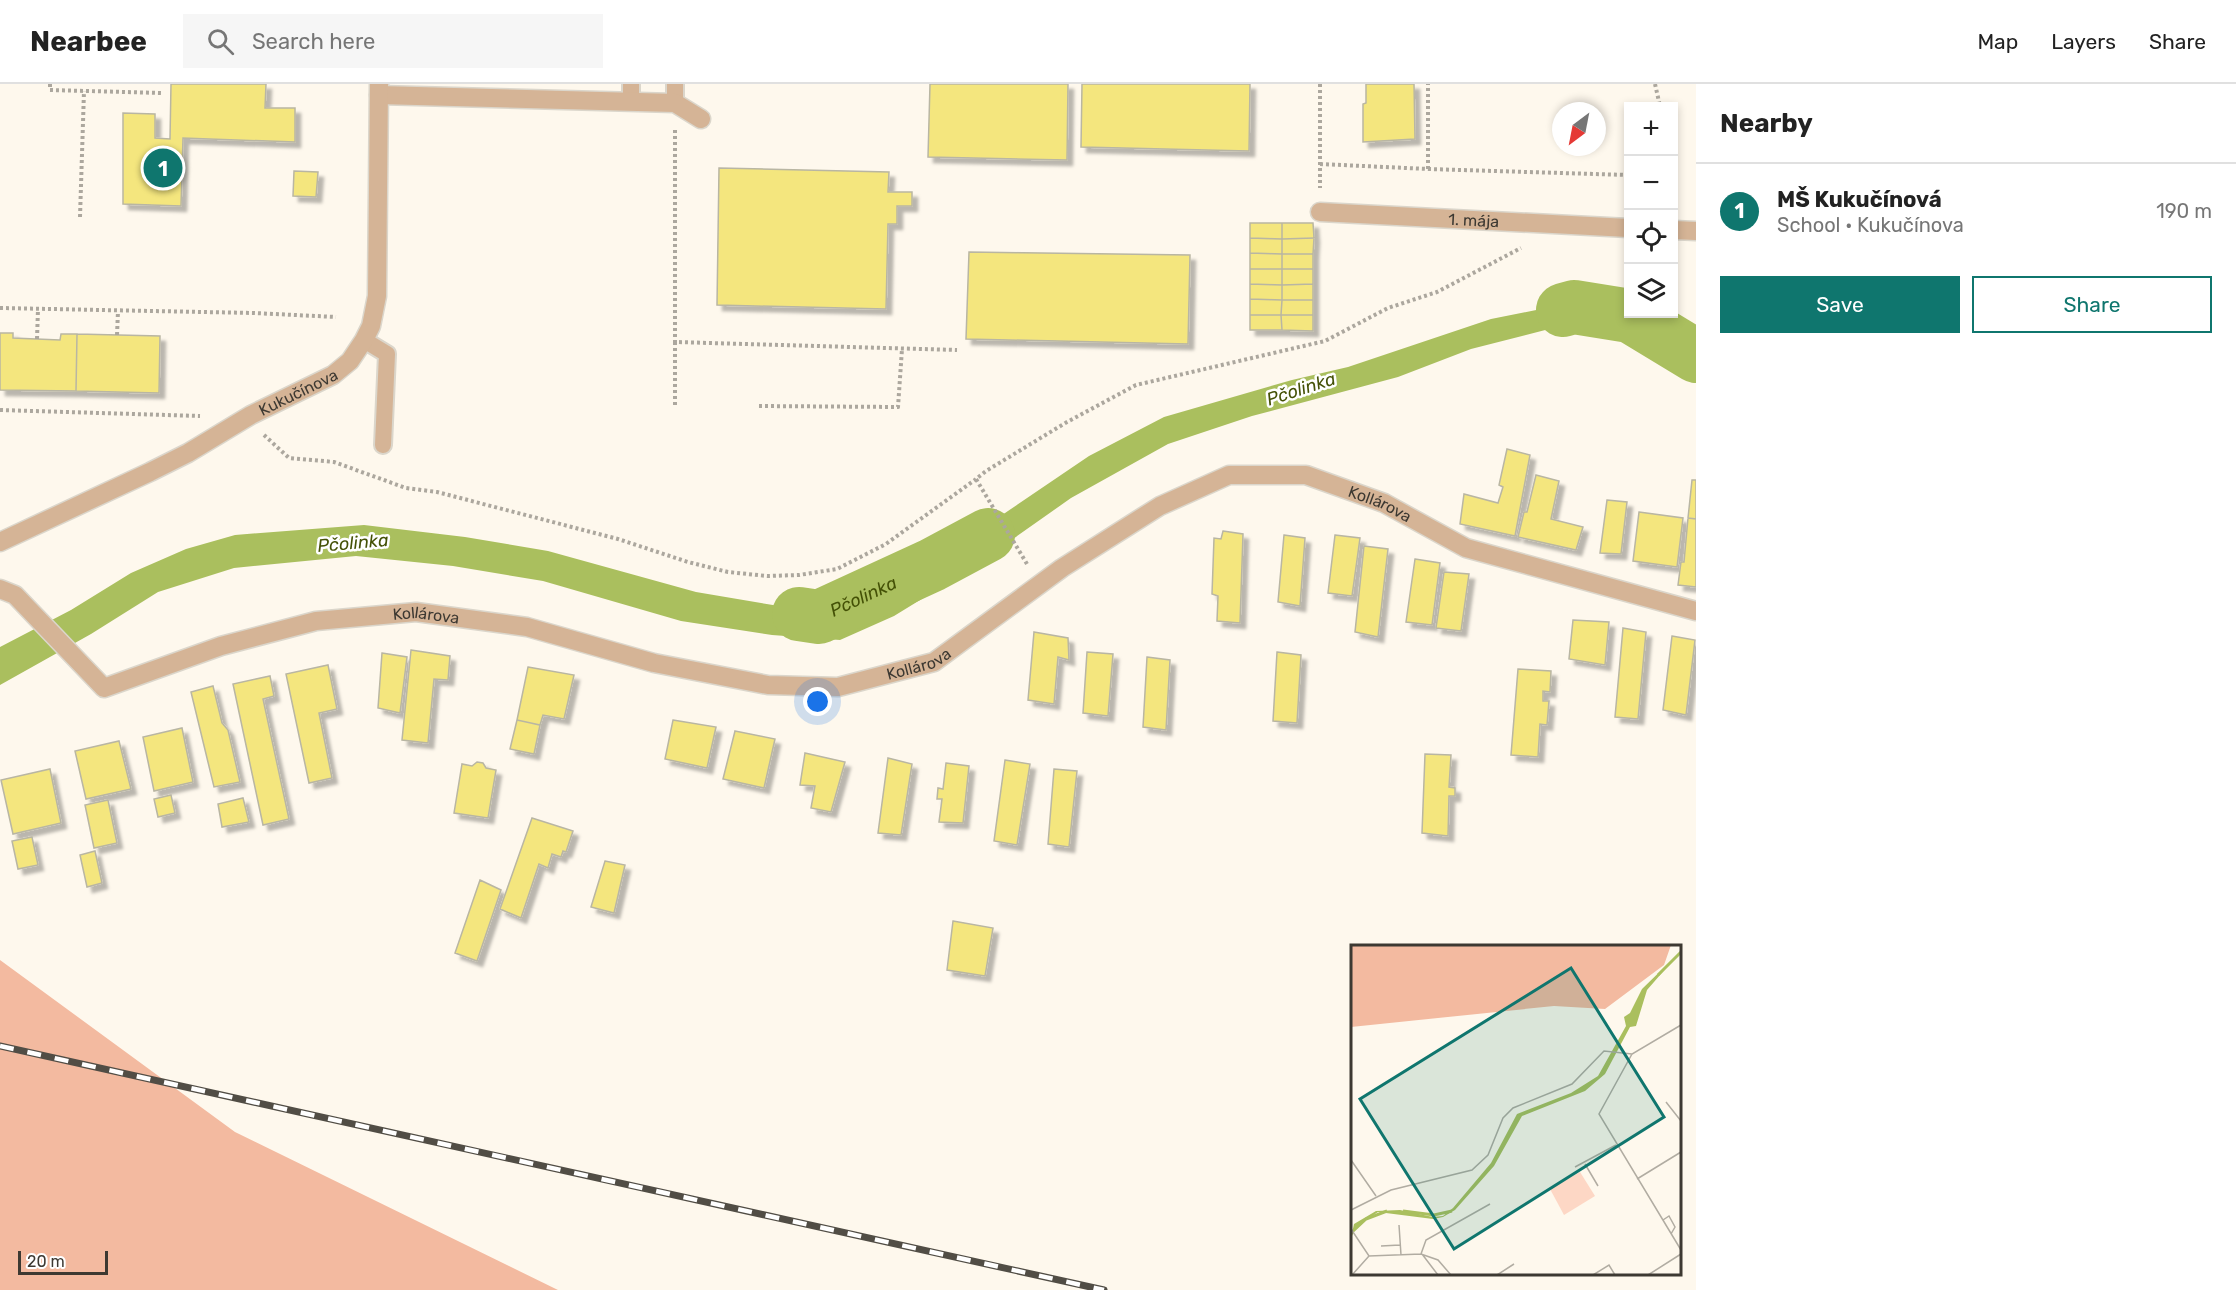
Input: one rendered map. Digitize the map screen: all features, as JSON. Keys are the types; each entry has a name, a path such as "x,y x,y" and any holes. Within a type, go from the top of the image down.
{"street":[{"name":"Kukučínova","path":"0,542 188,453 250,415 333,375 350,361 371,326 377,296 379,89 631,93 675,103"},
{"path":"675,103 701,119"},
{"name":"1. mája","path":"1320,212 1624,228"},
{"path":"1678,230 1696,231"},
{"name":"Kollárova","path":"7,592 104,688 221,646 316,621 416,612 527,627 654,663 768,685 838,687 934,662 1062,568 1150,512 1230,475 1306,475 1384,503 1467,548 1696,611"}],"lane":[{"path":"675,84 675,103"},
{"path":"364,340 387,354 383,445"}],"path":[{"path":"50,84 50,90 162,93"},
{"path":"1320,84 1320,212"},
{"path":"1428,84 1428,169"},
{"path":"1655,84 1659,102"},
{"path":"80,217 84,91"},
{"path":"675,103 675,405"},
{"path":"1320,164 1624,175"},
{"path":"250,415 259,430 289,458 334,462 406,488 437,492 618,538 718,570 767,576 799,575 837,569 885,544 976,479 1067,422 1136,385 1325,341 1388,308 1437,292 1530,244"},
{"path":"0,308 254,313 336,317"},
{"path":"37,339 38,309"},
{"path":"117,335 118,311"},
{"path":"675,342 957,350"},
{"path":"759,406 898,407 902,349"},
{"path":"0,410 203,416"},
{"path":"976,479 1026,561"}],"shaded area":[{"path":"0,960 235,1132 558,1290 0,1290"}],"water":[{"path":"1601,300 1624,303 1624,318 1640,318 1553,328 1471,349 1398,377 1252,416 1168,444 1071,498 969,570 894,616 840,640 772,635 681,621 543,581 453,566 356,556 234,568 158,592 91,634 0,685 0,647 71,610 131,573 186,549 235,535 364,525 465,537 548,551 696,592 779,606 821,609 899,585 1089,456 1164,417 1292,380 1348,367 1491,319"},
{"path":"1640,318 1672,318 1696,328 1696,344"}],"building":[{"path":"171,84 266,84 265,108 295,108 295,142 183,138 181,206 123,204 123,113 155,114 155,138 170,139"},
{"path":"930,84 1068,84 1067,160 928,157"},
{"path":"1082,84 1250,84 1249,151 1081,147"},
{"path":"1366,84 1414,84 1415,139 1363,142 1363,104 1366,103"},
{"path":"719,168 889,172 888,192 912,192 912,206 897,206 897,224 888,224 886,309 717,305"},
{"path":"294,171 318,172 316,197 293,196"},
{"path":"1250,223 1282,223 1282,239 1250,238"},
{"path":"1282,223 1313,223 1314,238 1282,239"},
{"path":"1250,238 1282,239 1282,254 1250,253"},
{"path":"1314,238 1313,254 1282,254 1282,239"},
{"path":"969,252 1190,255 1188,344 966,339"},
{"path":"1250,253 1282,254 1282,269 1250,269"},
{"path":"1282,254 1313,254 1313,269 1282,269"},
{"path":"1250,269 1282,269 1282,285 1250,284"},
{"path":"1282,269 1313,269 1313,284 1282,285"},
{"path":"1250,284 1282,285 1282,300 1250,299"},
{"path":"1313,284 1313,300 1282,300 1282,285"},
{"path":"1250,299 1282,300 1281,315 1250,315"},
{"path":"1282,300 1313,300 1313,315 1281,315"},
{"path":"1250,315 1281,315 1282,330 1250,330"},
{"path":"1281,315 1313,315 1313,331 1282,330"},
{"path":"0,333 13,333 13,338 60,340 61,334 77,334 76,391 0,390"},
{"path":"77,334 160,336 159,393 76,391"},
{"path":"1507,449 1530,455 1515,536 1460,524 1464,494 1498,503 1503,487 1499,485"},
{"path":"1536,475 1559,481 1551,519 1583,527 1576,550 1518,537"},
{"path":"1692,480 1696,480 1696,519 1688,518"},
{"path":"1607,500 1627,502 1621,554 1600,553"},
{"path":"1639,512 1683,518 1677,567 1633,561"},
{"path":"1688,518 1696,519 1696,587 1678,585 1681,562 1684,562"},
{"path":"1223,531 1243,534 1240,623 1217,621 1218,596 1212,594 1214,538 1221,539"},
{"path":"1284,535 1305,538 1300,606 1278,602"},
{"path":"1335,535 1360,538 1352,596 1328,593"},
{"path":"1364,546 1388,549 1378,637 1355,632"},
{"path":"1415,559 1440,563 1432,625 1406,622"},
{"path":"1444,572 1469,574 1461,631 1436,628"},
{"path":"1573,620 1609,622 1605,665 1569,659"},
{"path":"1623,628 1646,632 1638,719 1615,717"},
{"path":"1034,632 1068,638 1069,660 1058,657 1054,704 1028,700"},
{"path":"1672,636 1695,640 1686,715 1663,710"},
{"path":"411,650 450,656 448,680 434,679 428,743 402,740"},
{"path":"1087,652 1113,654 1108,716 1083,713"},
{"path":"1277,652 1301,655 1297,723 1273,721"},
{"path":"382,653 407,657 400,713 378,708"},
{"path":"1147,657 1170,660 1166,730 1143,727"},
{"path":"328,665 337,709 319,713 332,778 309,783 286,674"},
{"path":"528,667 574,675 564,719 543,715 540,725 517,720"},
{"path":"1518,669 1551,671 1550,692 1543,691 1543,701 1549,701 1547,725 1540,724 1538,757 1511,755"},
{"path":"270,676 274,696 263,699 289,819 263,825 233,684"},
{"path":"213,686 222,723 228,730 240,782 214,787 191,692"},
{"path":"517,720 540,725 534,754 510,749"},
{"path":"673,720 716,727 707,768 665,759"},
{"path":"182,728 193,782 154,791 143,737"},
{"path":"735,731 775,739 764,788 723,779"},
{"path":"119,741 131,789 86,799 75,751"},
{"path":"805,753 845,762 831,812 811,808 815,786 800,785"},
{"path":"1425,754 1451,755 1449,787 1455,788 1455,796 1449,796 1448,836 1422,833"},
{"path":"888,758 912,764 901,835 878,833"},
{"path":"1005,760 1030,764 1017,845 994,841"},
{"path":"477,762 483,763 486,768 496,770 488,818 454,813 462,764 472,766"},
{"path":"946,763 969,766 963,823 939,822 942,799 937,799 938,788 943,789"},
{"path":"50,769 61,823 13,834 1,780"},
{"path":"1054,769 1077,771 1069,847 1048,844"},
{"path":"171,795 175,813 158,817 154,799"},
{"path":"243,798 249,822 222,827 218,804"},
{"path":"108,800 117,843 94,848 85,805"},
{"path":"532,818 573,831 566,852 563,851 561,857 552,854 548,868 539,864 521,918 500,909"},
{"path":"32,837 38,865 18,869 12,841"},
{"path":"95,851 102,883 87,887 80,855"},
{"path":"605,861 625,865 614,913 591,907"},
{"path":"480,880 501,890 477,961 455,953"},
{"path":"953,921 993,928 985,976 947,970"}],"waterway":[{"name":"Pčolinka","path":"1563,310 1574,307 1630,316 1696,356"},
{"name":"Pčolinka","path":"799,614 819,617 932,565 988,535"}],"railway":[{"path":"0,1046 1104,1290"}],"place":[{"name":"MŠ Kukučínová","path":"163,168"}]}
